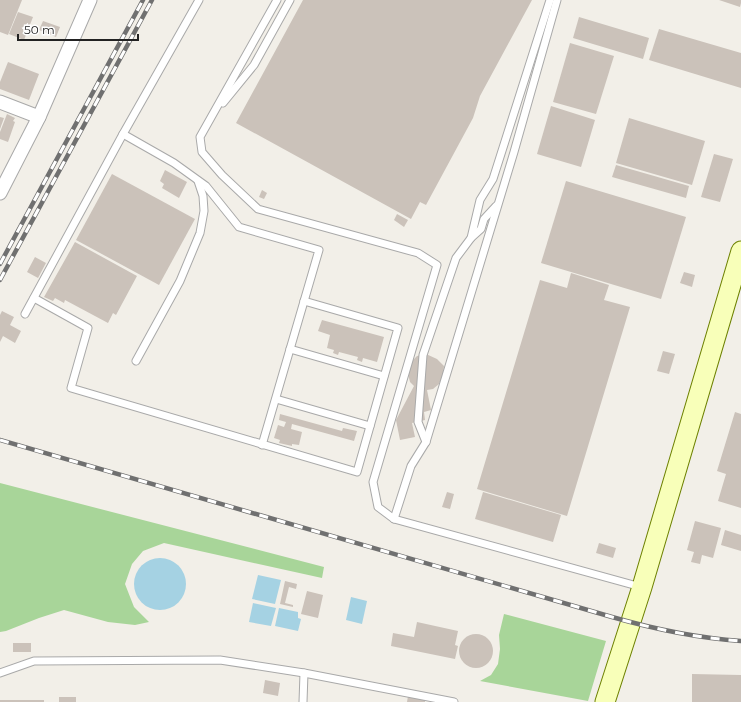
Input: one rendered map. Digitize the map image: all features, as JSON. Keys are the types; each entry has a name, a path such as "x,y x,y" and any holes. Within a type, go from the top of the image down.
{"street":[{"path":"0,193 39,117 90,0"},
{"path":"0,102 39,117"},
{"path":"605,702 642,587 741,251"}],"lane":[{"path":"24,314 199,0"},
{"path":"277,0 200,137 202,152 222,175 258,209 418,253 437,265 373,482 378,507 394,519 642,587"},
{"path":"210,118 254,65 290,0"},
{"path":"471,238 480,200 493,178 550,0"},
{"path":"394,519 411,466 426,442 498,204 557,0"},
{"path":"123,134 174,163 206,186 239,227 319,250 262,445"},
{"path":"136,361 180,281 200,233 204,211 203,196 198,181"},
{"path":"426,442 418,422 423,354 456,258 471,238 481,229 484,219 498,204"},
{"path":"34,298 88,328 71,388 357,472 398,328 304,302"},
{"path":"290,349 384,376"},
{"path":"276,399 370,426"},
{"path":"0,673 34,661 220,660 304,673 454,702"},
{"path":"303,702 304,673"}],"green space":[{"path":"0,483 324,567 322,578 164,543 143,551 132,564 125,584 134,607 149,622 135,625 108,622 64,610 0,632"},
{"path":"504,614 606,641 588,701 480,681 491,675 498,664 500,649 499,635"}],"water":[{"path":"160,558 174,562 182,570 186,584 182,598 174,606 160,610 146,606 138,598 134,584 138,570 146,562"},
{"path":"258,575 281,580 275,604 252,599"},
{"path":"351,597 367,601 362,624 346,620"},
{"path":"253,603 276,608 271,626 249,622"},
{"path":"279,608 298,612 298,618 301,619 298,631 275,626"}],"building":[{"path":"0,0 22,0 8,35 0,32"},
{"path":"303,0 532,0 480,96 473,118 426,205 420,202 411,219 236,123"},
{"path":"719,0 741,0 741,3 740,7"},
{"path":"18,12 33,17 24,40 9,34"},
{"path":"579,17 649,38 643,59 573,38"},
{"path":"43,21 60,27 56,37 39,30"},
{"path":"659,29 741,53 741,88 649,60"},
{"path":"570,43 614,56 596,114 553,102"},
{"path":"8,62 39,74 29,100 0,89 0,82"},
{"path":"551,106 595,120 581,167 537,154"},
{"path":"7,114 15,118 8,142 0,139 0,132"},
{"path":"0,117 4,118 0,129"},
{"path":"629,118 705,141 692,185 616,163"},
{"path":"714,154 733,159 720,202 701,197"},
{"path":"616,165 689,186 686,198 612,177"},
{"path":"165,170 187,182 179,198 162,188 164,184 160,181"},
{"path":"112,174 195,219 159,285 76,240"},
{"path":"566,181 686,217 661,299 541,263"},
{"path":"262,190 267,193 264,199 259,197"},
{"path":"397,214 408,220 404,227 394,220"},
{"path":"75,242 137,276 116,315 113,313 108,323 65,300 64,303 55,298 53,301 44,297"},
{"path":"35,257 46,263 38,278 27,272"},
{"path":"684,272 695,275 692,287 680,283"},
{"path":"571,273 609,285 604,300 630,307 567,516 477,489 540,280 567,288"},
{"path":"2,311 14,317 10,325 21,331 15,343 3,336 0,342 0,315"},
{"path":"322,320 384,337 377,362 363,358 362,362 357,360 358,357 339,352 338,355 333,353 334,350 327,348 330,335 318,331"},
{"path":"663,351 675,354 669,374 657,371"},
{"path":"426,354 437,359 444,366 443,375 439,384 433,389 427,390 431,410 424,412 425,420 412,423 415,437 400,440 396,420 414,386 410,382 408,374 410,363 417,356"},
{"path":"735,412 741,414 741,508 718,501 726,474 717,471"},
{"path":"280,414 342,431 343,428 357,431 354,441 292,424 291,429 302,432 299,445 292,444 292,446 279,443 280,440 274,438 278,425 284,427 286,422 279,420"},
{"path":"447,492 454,494 450,509 442,507"},
{"path":"483,492 561,515 553,542 475,519"},
{"path":"695,521 721,528 713,558 702,555 700,564 691,562 694,552 687,550"},
{"path":"725,530 741,535 741,551 721,545"},
{"path":"599,543 616,548 613,558 596,553"},
{"path":"285,581 297,584 296,589 289,587 285,603 293,605 293,607 280,604"},
{"path":"307,591 323,595 318,618 301,614"},
{"path":"417,622 458,631 455,645 458,646 455,659 391,646 393,633 414,637"},
{"path":"479,634 486,636 491,641 493,651 491,661 486,666 473,668 466,666 461,661 459,648 461,641 466,636"},
{"path":"13,643 31,643 31,652 13,652"},
{"path":"692,674 741,675 741,702 692,702"},
{"path":"265,680 280,683 278,696 263,693"},
{"path":"408,696 425,699 425,702 407,702"},
{"path":"59,697 76,697 76,702 59,702"},
{"path":"0,700 44,700 44,702 0,702"}],"railway":[{"path":"0,264 143,0"},
{"path":"0,280 152,0"},
{"path":"0,440 628,621 692,635 741,641"}]}
